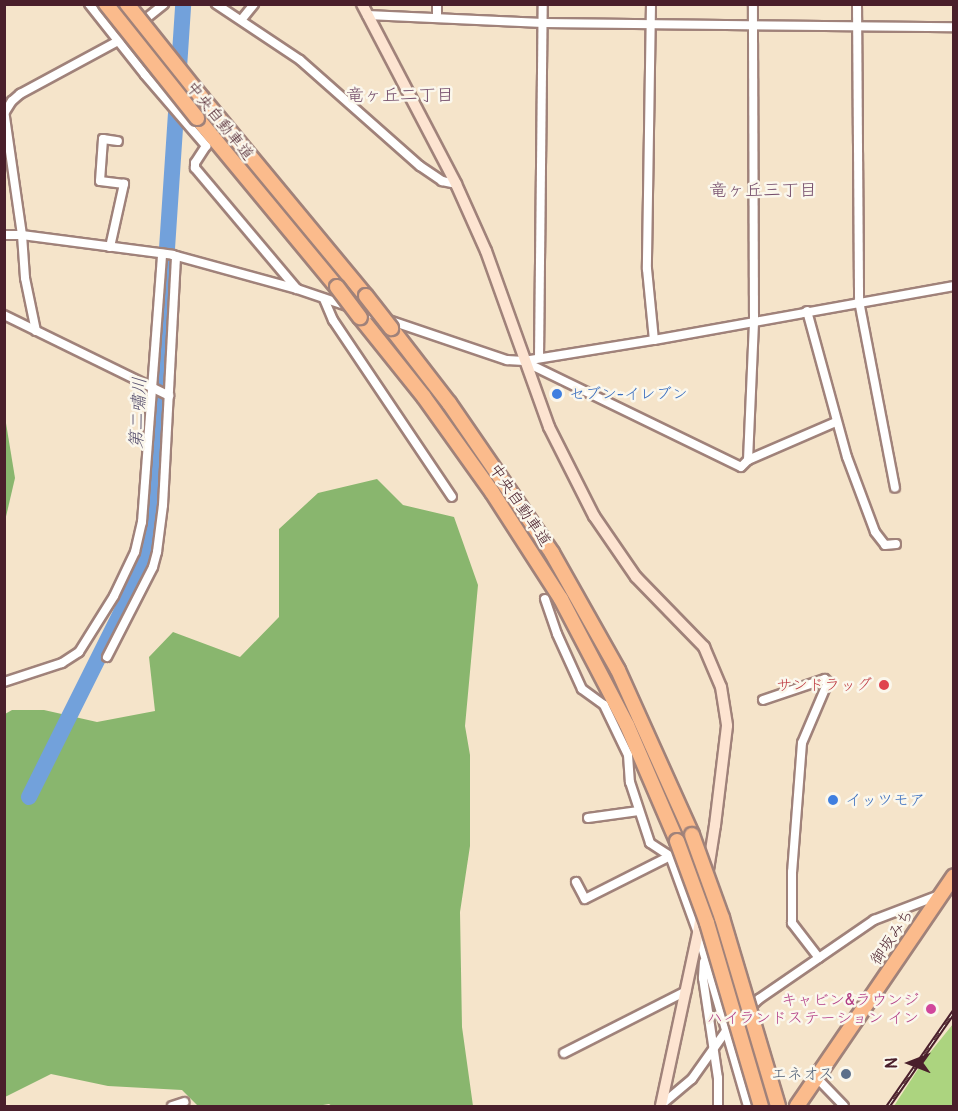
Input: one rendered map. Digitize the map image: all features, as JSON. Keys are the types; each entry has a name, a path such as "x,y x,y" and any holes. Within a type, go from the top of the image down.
{"highway":[{"name":"中央自動車道","path":"106,4 424,397 492,492 561,599 627,725 677,841 707,923 762,1107"},
{"name":"中央自動車道","path":"127,4 366,296 450,403 552,553 618,670 692,835 725,929 777,1107"},
{"name":"御坂みち","path":"797,1107 954,876"}],"street":[{"path":"89,4 206,146 195,163 195,168 297,289"},
{"path":"36,331 25,278 22,235 5,111 20,94 118,42 164,4"},
{"path":"216,4 242,19 300,60 420,166 442,181 456,184"},
{"path":"242,19 254,4"},
{"path":"436,18 437,4"},
{"path":"539,358 543,4"},
{"path":"651,4 647,269 654,340"},
{"path":"748,460 754,320 753,4"},
{"path":"857,4 859,301 895,488"},
{"path":"365,10 436,18 543,23 954,27"},
{"path":"365,10 456,184 486,251 549,427 594,516 636,578 699,640 713,664 721,687 727,726 726,748 698,933 660,1106"},
{"path":"110,247 124,184 100,181 103,140 118,141"},
{"path":"4,235 22,235 175,256 297,289 507,360 524,361 954,286"},
{"path":"4,682 62,663 79,652 114,596 135,552 142,522 154,388 162,254"},
{"path":"107,657 153,567 157,552 175,256"},
{"path":"324,299 333,320 452,496"},
{"path":"807,311 836,422 875,531 885,545 896,544"},
{"path":"4,315 167,395"},
{"path":"524,361 741,467 748,460 836,422"},
{"path":"545,599 557,634 582,688 604,705 628,755 630,782 650,843 670,856 698,933 748,1107"},
{"path":"763,700 825,680 828,682 802,743 792,872 792,923 819,958"},
{"path":"588,818 639,811"},
{"path":"576,882 585,899 670,856"},
{"path":"660,1106 692,1079 726,1031 759,999 874,920 940,894"},
{"path":"704,954 703,978 718,1078 717,1107"},
{"path":"564,1053 686,991"},
{"path":"816,1077 843,1107"},
{"path":"172,1107 184,1102"}],"green space":[{"path":"4,411 15,478 5,521 4,521"},
{"path":"377,479 403,505 454,517 478,585 465,726 470,755 470,846 460,912 462,1027 473,1106 332,1106 329,1104 317,1106 198,1106 182,1090 108,1086 51,1074 5,1097 5,714 12,710 44,710 97,722 155,711 149,657 173,632 240,657 279,617 279,529 318,493"},
{"path":"953,1024 953,1106 894,1106 924,1060"}],"waterway":[{"name":"第二嘯川","path":"29,797 139,576 151,536 162,390 160,354 183,4"}],"railway":[{"path":"888,1106 954,1011"}],"place":[{"name":"セブン-イレブン","path":"557,394"},
{"name":"サンドラッグ","path":"884,685"},
{"name":"イッツモア","path":"833,800"},
{"name":"キャビン&ラウンジ ハイランドステーション イン","path":"931,1009"},
{"name":"エネオス","path":"846,1074"}],"district":[{"name":"竜ヶ丘二丁目","path":"400,96"},
{"name":"竜ヶ丘三丁目","path":"763,191"}]}
